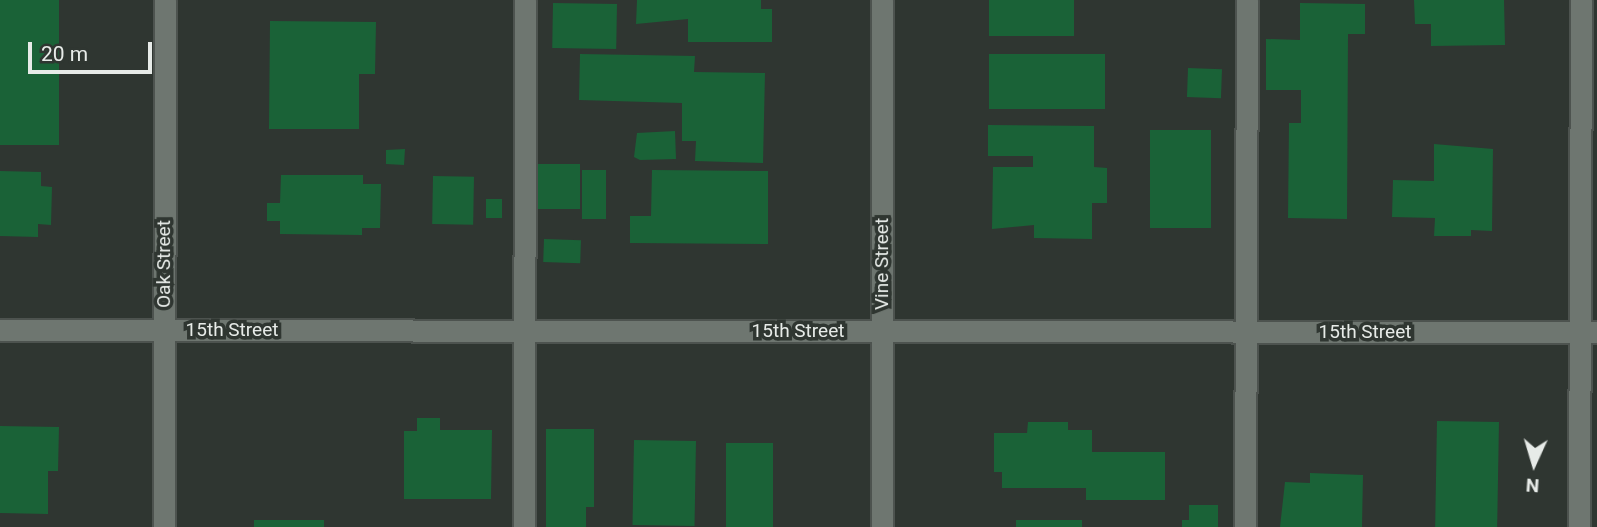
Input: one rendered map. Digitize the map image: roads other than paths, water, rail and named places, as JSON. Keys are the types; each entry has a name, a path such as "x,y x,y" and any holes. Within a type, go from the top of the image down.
{"street":[{"name":"Oak Street","path":"164,0 164,527"},
{"path":"524,527 525,0"},
{"name":"Vine Street","path":"882,0 882,527"},
{"path":"1245,527 1247,0"},
{"path":"1579,527 1589,332 1581,0"},
{"name":"15th Street","path":"0,330 1589,332"}]}
